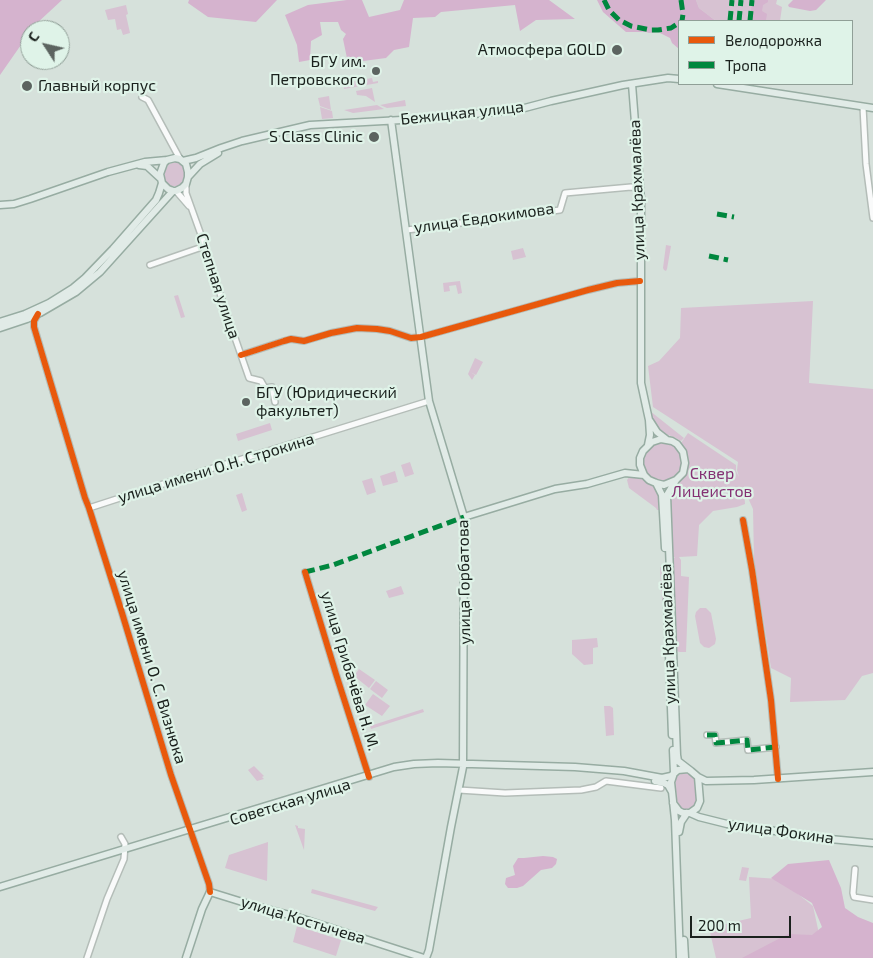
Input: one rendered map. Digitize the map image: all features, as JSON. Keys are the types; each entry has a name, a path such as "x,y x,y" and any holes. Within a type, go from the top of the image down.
{"main road":[{"name":"Бежицкая улица","path":"274,134 310,125 517,110 632,84 668,78 678,79"},
{"name":"улица Крахмалёва","path":"625,473 640,458 648,445 650,435 649,420 641,383 640,189 632,84"},
{"path":"724,85 873,108"},
{"name":"улица Горбатова","path":"391,120 429,401 464,517 463,766 429,950 425,958"},
{"path":"0,205 14,204 108,172 145,162 196,158 234,144 267,134 274,134"},
{"path":"0,328 38,314 63,301 88,282 175,191 182,188 200,164 221,151 274,134"},
{"path":"0,322 25,314 49,303 85,278 156,200 159,193 162,166 170,159"},
{"path":"181,160 188,168 187,180"},
{"path":"136,165 147,166 168,189 175,191"},
{"path":"649,420 657,432 677,444 685,457 683,473 665,495"},
{"path":"648,445 656,440 666,439"},
{"path":"640,458 640,465 644,475 656,484 665,495 678,761 698,778 706,781 778,779 873,772"},
{"path":"464,517 555,489 587,484 625,473 644,475"},
{"path":"656,484 664,484 676,480"},
{"name":"улица Крахмалёва","path":"665,495 674,773"},
{"name":"Советская улица","path":"463,766 624,775 664,783 668,785 672,792"},
{"name":"Советская улица","path":"0,891 369,776 394,771 414,768 463,766 567,767 614,770 662,778 674,773"},
{"path":"680,958 671,782 674,773 688,768"},
{"path":"685,958 679,832 681,822 688,813 696,810 700,803 698,778"},
{"path":"673,803 679,811 688,813"},
{"name":"улица Фокина","path":"688,813 699,818 727,824 830,839 873,843"},
{"name":"Советская улица","path":"0,887 125,851"},
{"path":"186,958 210,892"},
{"name":"улица Костычева","path":"210,892 330,927 425,958"}],"street":[{"path":"142,97 148,100 181,160"},
{"path":"863,107 866,164 873,214"},
{"path":"170,159 173,147"},
{"path":"187,180 186,193 192,210"},
{"name":"улица Евдокимова","path":"407,230 560,210 565,193 631,187 640,189"},
{"path":"175,191 192,210"},
{"name":"Степная улица","path":"192,210 249,378 261,381 265,388 272,387 275,402"},
{"path":"150,265 205,246"},
{"path":"241,355 292,339 304,341 357,328 390,331 411,338 421,337 588,290 617,283 640,281"},
{"path":"34,327 34,321 38,314"},
{"path":"24,320 30,322 34,327"},
{"name":"улица имени О. С. Визнюка","path":"34,327 171,775 210,892"},
{"name":"улица имени О.Н. Строкина","path":"89,508 429,401"},
{"path":"743,520 771,700 778,779"},
{"name":"улица Грибачёва Н. М.","path":"305,572 369,776"},
{"path":"707,735 715,735 716,743 747,740 748,750 776,747"},
{"path":"459,790 505,793 581,790 606,781 661,788"},
{"path":"87,958 107,899 124,859 125,844 121,837"},
{"path":"855,869 854,897 873,900"}],"green space":[{"path":"696,0 777,0 776,4 782,7 780,20 715,20 699,8"},
{"path":"126,5 130,33 123,35 121,29 117,30 115,19 108,20 105,10"},
{"path":"372,78 373,82 378,81 378,83 344,89 343,83"},
{"path":"372,88 375,102 366,96 357,95 356,91"},
{"path":"329,96 331,110 320,106 318,98"},
{"path":"405,100 406,106 387,108 380,105"},
{"path":"377,105 384,109 353,113 344,110"},
{"path":"320,107 332,111 333,118 322,119"},
{"path":"177,162 184,167 185,174 181,184 171,186 165,182 165,171 169,164"},
{"path":"666,245 671,246 666,271 663,268"},
{"path":"523,248 526,257 513,260 511,251"},
{"path":"460,281 462,293 458,294 456,285 449,286 450,291 444,292 443,283"},
{"path":"178,295 185,317 181,318 174,296"},
{"name":"Сквер Лицеистов","path":"813,301 809,383 873,389 873,673 862,676 845,700 790,702 791,678 771,668 754,559 753,509 744,489 745,504 713,511 699,525 697,556 679,557 681,560 681,576 689,577 686,652 679,652 675,649 672,560 675,557 671,557 670,531 672,529 672,515 669,512 670,494 685,475 689,464 686,450 681,443 688,433 736,465 736,471 739,477 737,470 738,462 653,407 648,366 659,361 680,338 681,308"},
{"path":"475,358 483,362 476,375 470,372 475,375 472,380 468,374"},
{"path":"650,411 684,438 681,441 659,429"},
{"path":"270,423 272,430 238,441 236,434"},
{"path":"659,442 667,442 674,445 680,451 683,462 680,473 674,479 667,482 659,482 652,479 646,473 643,466 643,458 646,451 652,445"},
{"path":"410,462 414,474 405,477 401,465"},
{"path":"395,471 398,482 383,486 380,476"},
{"path":"630,476 643,479 656,489 662,510 657,510 629,488 627,480"},
{"path":"372,478 376,492 367,495 362,481"},
{"path":"242,493 247,510 242,512 236,495"},
{"path":"660,567 663,567 664,570 666,605 662,600"},
{"path":"401,586 404,594 389,598 386,591"},
{"path":"700,608 706,608 711,613 716,639 715,644 709,648 704,647 700,643 695,616"},
{"path":"597,638 598,647 593,648 593,664 584,665 572,654 572,640"},
{"path":"359,669 375,680 369,688 354,676"},
{"path":"376,681 388,690 382,698 370,689"},
{"path":"373,694 390,706 382,716 365,705"},
{"path":"604,706 613,708 614,735 606,736"},
{"path":"423,709 424,712 371,729 370,726"},
{"path":"254,766 264,776 262,777 264,779 257,781 248,770"},
{"path":"683,773 690,774 695,783 697,802 695,806 687,809 683,809 677,800 675,780 677,776"},
{"path":"295,825 298,828 305,829 304,850"},
{"path":"268,842 267,881 225,868 229,855"},
{"path":"742,867 749,868 746,881 739,880"},
{"path":"749,877 779,879 813,906 821,943 781,958 716,958 709,928 751,918"},
{"path":"312,889 378,907 375,911 311,893"},
{"path":"297,926 341,940 336,956 293,942"}],"shaded area":[{"path":"0,0 62,0 40,20 20,20 20,46 0,75"},
{"path":"189,0 277,0 256,22 208,17 188,3"},
{"path":"362,0 369,17 400,10 404,0 549,0 575,19 536,20 520,31 515,5 441,12 435,17 413,18 409,47 394,50 386,58 348,63 343,39 346,34 341,30 338,22 320,22 322,35 311,41 310,60 299,62 297,45 285,15 308,5"},
{"path":"597,0 696,0 699,8 715,20 678,20 678,48 672,43 670,38 658,32 626,32 603,12"},
{"path":"752,0 768,0 763,5 762,11 767,14 766,20 750,20"},
{"path":"793,0 826,0 816,10 810,11 789,7 788,5"},
{"path":"543,856 557,859 556,864 552,868 541,870 523,886 508,888 505,884 506,878 515,875 513,866 518,858"},
{"path":"829,860 841,888 845,908 858,917 873,923 873,958 742,958 788,934 812,935 822,927 812,903 771,878 788,864"}],"marked path":[{"path":"604,0 609,10 619,20 631,26 658,30 671,28 678,24"},
{"path":"681,0 682,20"},
{"path":"730,20 732,0"},
{"path":"739,20 741,0"},
{"path":"750,20 752,0"},
{"path":"717,214 734,217"},
{"path":"709,256 728,260"},
{"path":"305,572 333,565 464,517"},
{"path":"707,735 715,735 716,743 747,740 748,750 776,747"}],"cycle path":[{"path":"241,355 291,339 304,341 357,328 390,331 411,338 421,337 588,290 617,283 640,281"},
{"path":"38,314 34,321 34,327 171,775 209,884 210,892"},
{"path":"743,520 771,700 778,779"},
{"path":"305,572 369,777"}],"place":[{"name":"Атмосфера GOLD","path":"617,50"},
{"name":"БГУ им. Петровского","path":"376,71"},
{"name":"Главный корпус","path":"27,86"},
{"name":"S Class Clinic","path":"374,137"},
{"name":"БГУ (Юридический факультет)","path":"246,402"}]}
